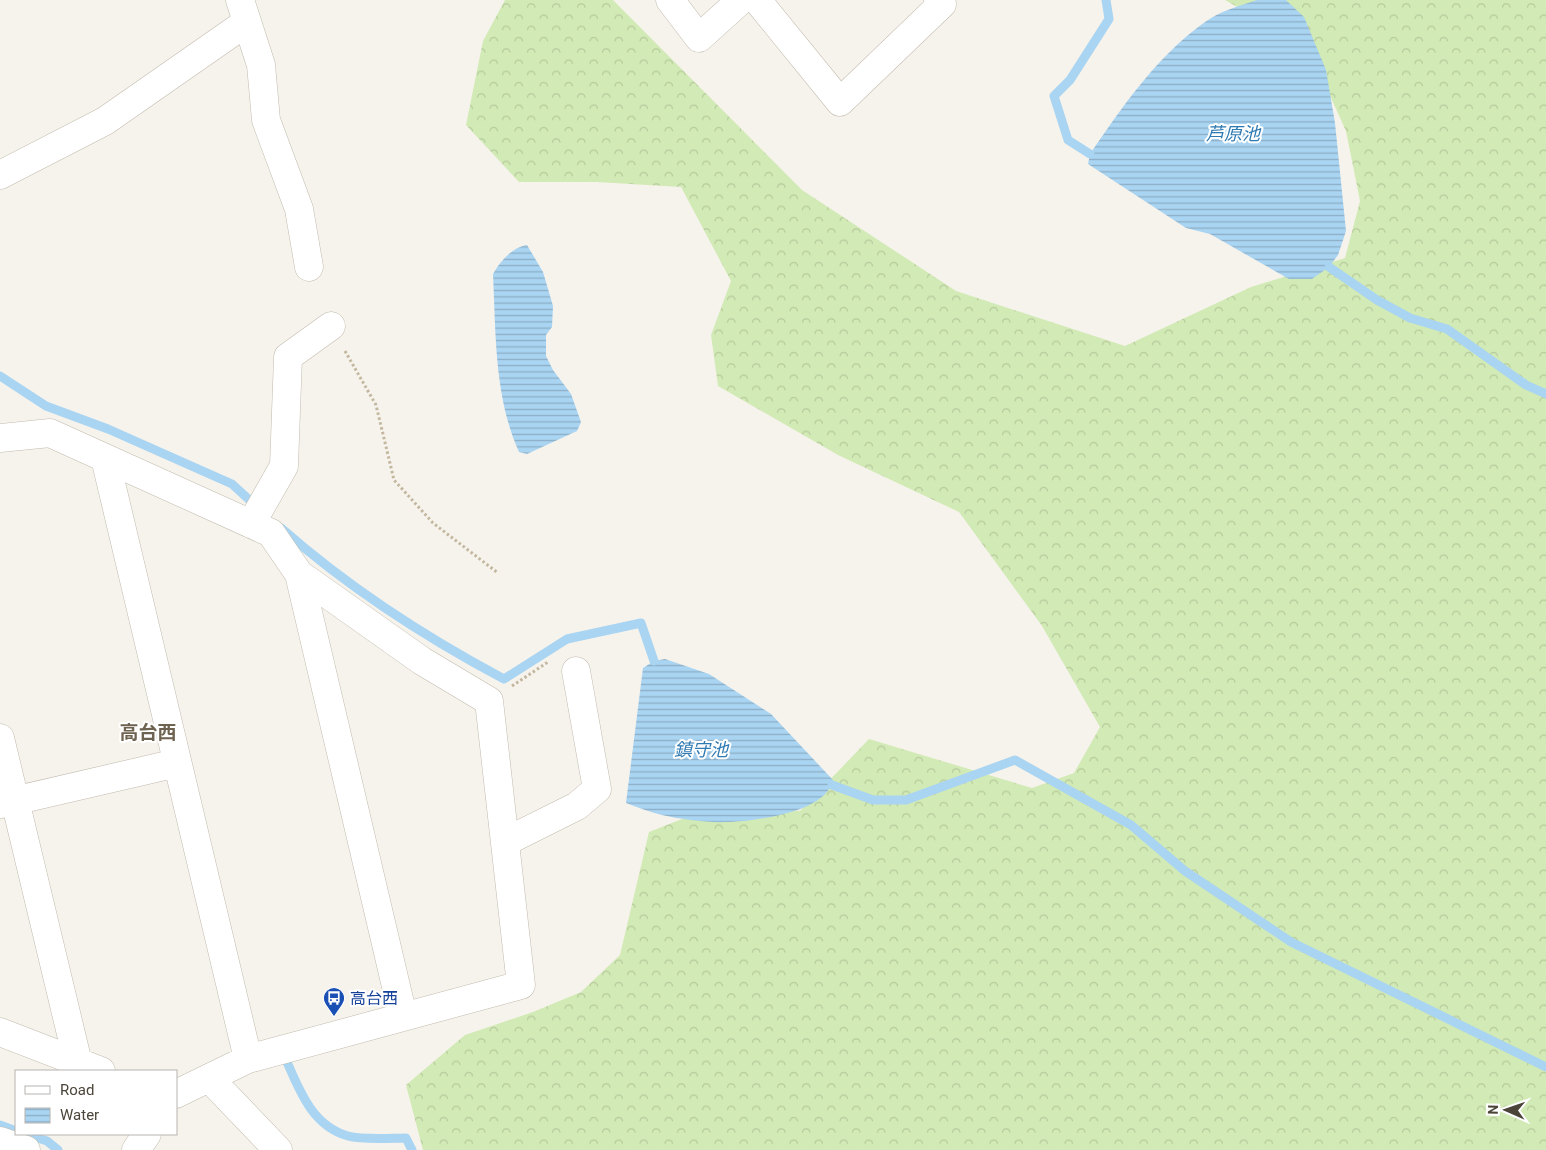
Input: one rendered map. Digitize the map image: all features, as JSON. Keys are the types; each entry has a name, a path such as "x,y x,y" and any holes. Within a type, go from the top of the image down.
{"street":[{"path":"670,0 699,38 741,0"},
{"path":"758,0 840,102 942,4 938,0"},
{"path":"0,175 105,121 243,6 261,65 266,120 299,210 309,267"},
{"path":"251,524 284,466 288,357 331,326"},
{"path":"0,438 50,433 271,533 299,574 422,661 489,702 520,984 248,1059 178,1093"},
{"path":"105,458 248,1059"},
{"path":"299,574 403,1016"},
{"path":"504,842 577,806 597,789 576,672"},
{"path":"0,738 8,803 90,1067"},
{"path":"8,803 177,763"},
{"path":"0,1032 90,1067"},
{"path":"209,1078 278,1150"},
{"path":"136,1150 146,1135"},
{"path":"0,1141 26,1150"}],"path":[{"path":"331,326 376,405 394,480 434,523 498,573"},
{"path":"489,702 554,657 576,672"}],"green space":[{"path":"505,0 613,0 802,190 956,291 1125,346 1251,287 1345,258 1360,201 1346,131 1308,47 1225,0 1546,0 1546,1150 423,1150 406,1085 465,1035 533,1012 581,992 620,955 649,832 720,804 800,811 869,739 1032,788 1074,773 1100,727 1042,626 959,512 838,455 718,386 711,335 731,281 681,187 597,182 519,182 466,125 483,41"}],"water":[{"name":"芦原池","path":"1257,0 1286,0 1304,17 1326,70 1335,123 1346,231 1338,255 1329,267 1312,279 1289,279 1210,234 1186,228 1088,164 1090,154 1115,118 1156,66 1171,51 1211,18"},
{"path":"527,245 543,272 553,306 552,327 546,335 546,356 553,370 571,394 581,422 577,431 527,454 519,452 505,409 496,342 493,274 507,255"},
{"name":"鎮守池","path":"665,659 709,674 771,714 833,780 828,791 804,808 788,813 754,820 726,822 669,816 626,803 643,668 654,661"}],"waterway":[{"path":"1090,154 1068,140 1054,96 1070,80 1109,19 1106,0"},
{"path":"1329,267 1377,300 1410,318 1447,329 1526,385 1546,394"},
{"path":"0,376 46,406 108,429 232,484 256,506"},
{"path":"281,528 333,571 388,610 445,646 504,679 567,639 641,623 654,661"},
{"path":"832,785 873,800 906,800 1015,760 1131,825 1185,871 1291,942 1546,1067"},
{"path":"287,1062 309,1106 326,1124 348,1136 406,1138 412,1150"},
{"path":"0,1125 15,1131"},
{"path":"28,1135 47,1141 58,1150"}],"place":[{"name":"高台西","path":"334,1017"}],"district":[{"name":"高台西","path":"148,732"}]}
